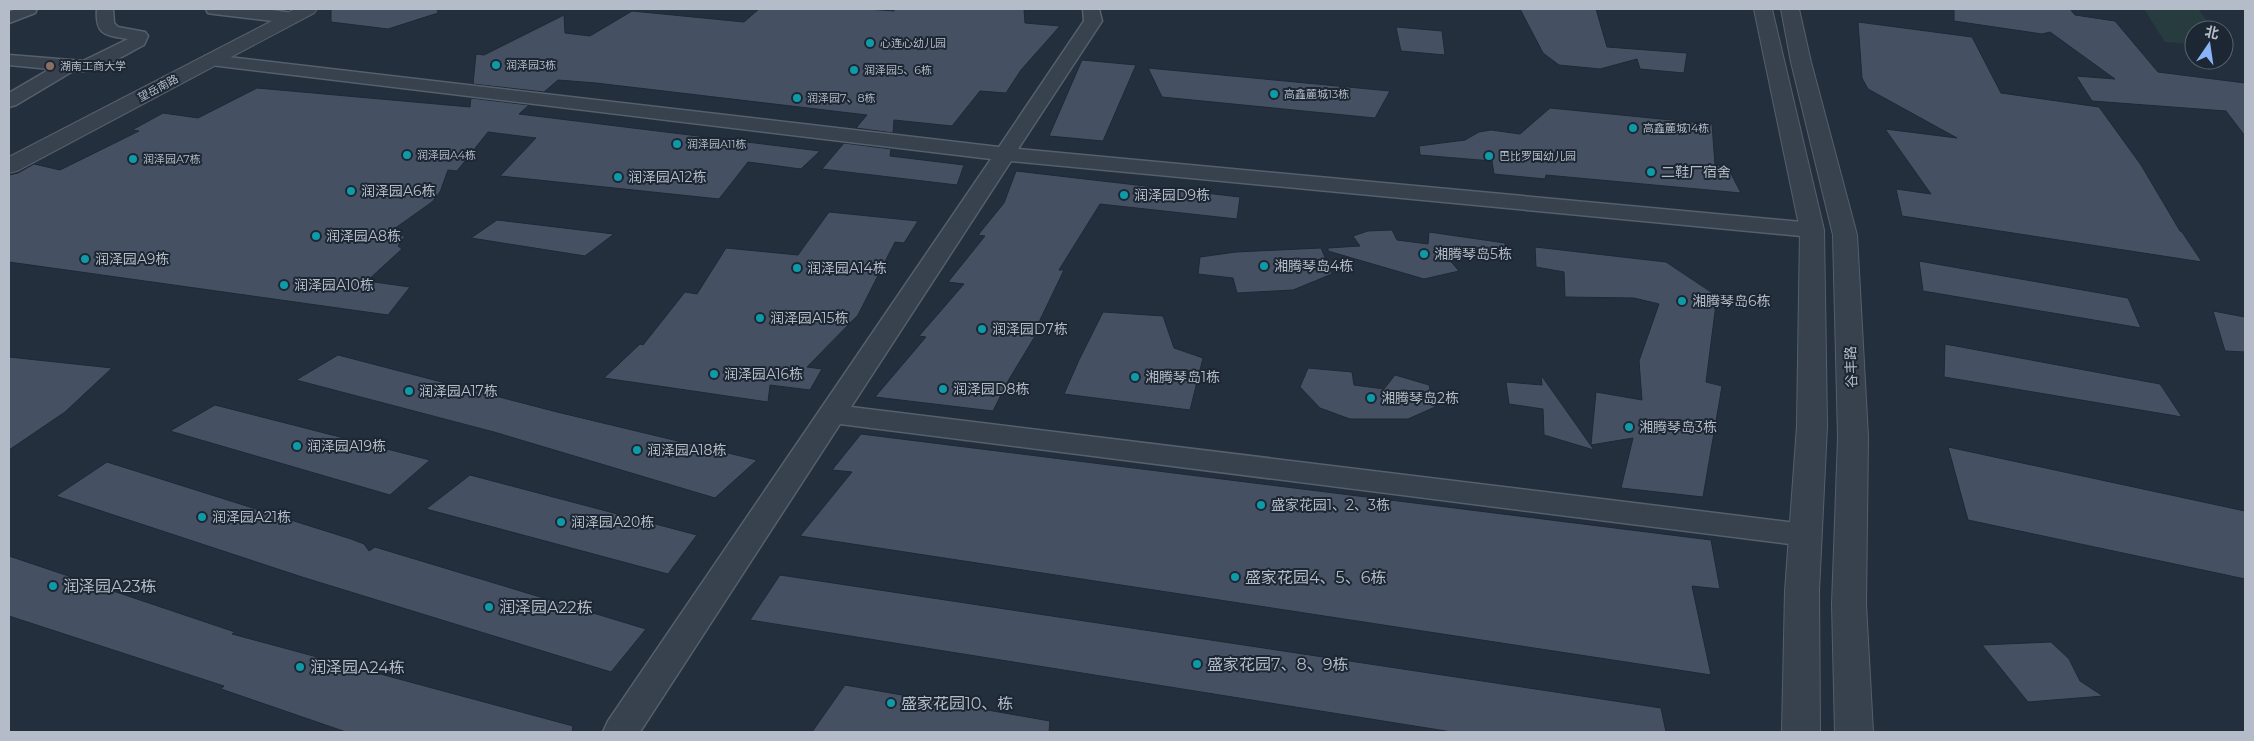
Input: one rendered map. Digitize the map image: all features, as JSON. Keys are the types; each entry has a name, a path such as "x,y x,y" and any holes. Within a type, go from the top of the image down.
{"street":[{"path":"9,18 29,9"},
{"path":"9,60 70,65 95,63 138,41 139,36 113,31 105,25 105,9"},
{"path":"214,9 290,18"},
{"name":"望岳南路","path":"9,166 308,9"},
{"path":"621,732 1093,21 1091,9"},
{"path":"1762,9 1775,58 1812,230 1812,426 1802,591 1801,732"},
{"name":"谷丰路","path":"1790,9 1845,236 1853,437 1849,604 1854,732"},
{"path":"212,60 1004,154 1812,230"},
{"path":"9,101 70,65"},
{"path":"832,414 1806,535"}],"green space":[{"path":"2144,9 2198,9 2206,20 2184,20 2184,43 2165,42"}],"building":[{"path":"331,9 437,9 438,13 388,29 331,22"},
{"path":"759,9 867,9 894,11 894,9 1024,9 1025,23 1060,26 1021,70 1006,93 980,91 952,126 894,120 893,133 856,128 867,115 596,83 558,80 544,92 473,84 476,54 484,55 564,15 565,33 590,36 632,11 744,22"},
{"path":"1520,9 1596,9 1607,47 1687,53 1684,73 1640,69 1637,59 1600,69 1559,65 1543,53"},
{"path":"1954,9 2070,9 2075,15 2115,21 2158,72 2245,83 2245,136 2226,111 2092,101 2076,76 2115,79 2050,32 2042,34 1954,21"},
{"path":"1858,22 1972,37 2001,93 2099,107 2141,165 2180,231 2202,262 1902,216 1896,189 1931,194 1885,129 1957,138 1868,89 1862,78"},
{"path":"1396,27 1442,31 1445,55 1401,51"},
{"path":"1082,60 1136,65 1103,141 1049,136"},
{"name":"高鑫麓城13栋","path":"1148,68 1390,91 1375,118 1162,97"},
{"path":"257,88 470,107 471,98 529,105 519,114 820,151 801,169 748,162 719,199 500,176 536,138 488,132 457,171 448,170 440,192 432,202 387,234 405,236 398,246 402,249 367,281 410,287 388,315 9,262 9,175 18,173 34,164 60,170 139,131 132,130 163,113 198,118"},
{"path":"1550,108 1712,124 1715,165 1727,166 1741,193 1546,175 1545,179 1494,174 1492,161 1420,155 1419,146 1465,140 1479,132 1491,130 1520,134"},
{"path":"844,143 891,149 890,156 964,165 957,185 822,169"},
{"path":"1016,171 1240,197 1237,219 1100,204 1059,270 1064,270 1039,322 1043,323 1008,381 993,411 875,397 926,337 919,336 964,284 948,282 985,236 978,235 1004,203"},
{"path":"829,212 918,221 904,243 895,242 858,315 807,367 822,369 810,390 770,385 768,402 604,378 640,344 643,345 685,292 697,294 726,248 798,255"},
{"path":"497,220 614,234 585,256 471,238"},
{"name":"湘腾琴岛5栋","path":"1392,230 1397,240 1428,244 1429,232 1505,243 1505,251 1446,256 1459,271 1424,279 1328,251 1328,248 1360,246 1353,236 1368,231"},
{"path":"1535,247 1666,262 1717,296 1706,382 1722,386 1703,497 1621,488 1633,438 1591,445 1596,392 1642,400 1639,361 1659,304 1634,298 1565,297 1564,272 1536,267"},
{"name":"湘腾琴岛4栋","path":"1321,248 1332,274 1293,290 1237,293 1233,278 1198,274 1200,257 1236,252"},
{"path":"1919,261 2128,298 2141,328 1923,291"},
{"path":"2213,311 2245,317 2245,352 2225,351"},
{"name":"湘腾琴岛1栋","path":"1103,312 1163,316 1174,348 1203,358 1190,410 1064,394"},
{"path":"1945,344 2160,384 2182,417 1944,377"},
{"path":"338,355 557,412 757,460 715,498 494,432 296,380"},
{"path":"9,357 112,368 65,412 9,450"},
{"name":"湘腾琴岛2栋","path":"1308,368 1352,372 1354,385 1384,389 1395,375 1429,385 1435,407 1408,419 1350,419 1320,408 1300,387"},
{"path":"1541,375 1594,450 1544,435 1543,409 1509,404 1506,382 1542,385"},
{"name":"润泽园A19栋","path":"215,405 430,460 390,495 170,431"},
{"path":"861,434 1711,540 1720,589 1692,586 1711,675 800,536 852,472 832,470"},
{"path":"1948,447 2245,511 2245,579 1968,520"},
{"path":"107,462 351,539 364,544 369,551 375,547 646,629 611,672 302,577 56,496"},
{"name":"润泽园A20栋","path":"470,475 697,535 668,574 426,509"},
{"path":"9,556 235,632 232,634 573,726 572,732 346,732 221,689 224,686 9,616"},
{"name":"盛家花园7、8、9栋","path":"780,575 1661,708 1666,732 1452,732 750,620"},
{"path":"2051,642 2069,659 2080,681 2103,696 2028,702 1982,645"},
{"name":"盛家花园10、栋","path":"845,685 1050,721 1049,732 812,732"}],"place":[{"name":"心连心幼儿园","path":"870,43"},
{"name":"润泽园3栋","path":"496,65"},
{"name":"湖南工商大学","path":"50,66"},
{"name":"润泽园5、6栋","path":"854,70"},
{"name":"高鑫麓城13栋","path":"1274,94"},
{"name":"润泽园7、8栋","path":"797,98"},
{"name":"高鑫麓城14栋","path":"1633,128"},
{"name":"润泽园A11栋","path":"677,144"},
{"name":"润泽园A4栋","path":"407,155"},
{"name":"巴比罗国幼儿园","path":"1489,156"},
{"name":"润泽园A7栋","path":"133,159"},
{"name":"二鞋厂宿舍","path":"1651,172"},
{"name":"润泽园A12栋","path":"618,177"},
{"name":"润泽园A6栋","path":"351,191"},
{"name":"润泽园D9栋","path":"1124,195"},
{"name":"润泽园A8栋","path":"316,236"},
{"name":"湘腾琴岛5栋","path":"1424,254"},
{"name":"润泽园A9栋","path":"85,259"},
{"name":"湘腾琴岛4栋","path":"1264,266"},
{"name":"润泽园A14栋","path":"797,268"},
{"name":"润泽园A10栋","path":"284,285"},
{"name":"湘腾琴岛6栋","path":"1682,301"},
{"name":"润泽园A15栋","path":"760,318"},
{"name":"润泽园D7栋","path":"982,329"},
{"name":"润泽园A16栋","path":"714,374"},
{"name":"湘腾琴岛1栋","path":"1135,377"},
{"name":"润泽园D8栋","path":"943,389"},
{"name":"润泽园A17栋","path":"409,391"},
{"name":"湘腾琴岛2栋","path":"1371,398"},
{"name":"湘腾琴岛3栋","path":"1629,427"},
{"name":"润泽园A19栋","path":"297,446"},
{"name":"润泽园A18栋","path":"637,450"},
{"name":"盛家花园1、2、3栋","path":"1261,505"},
{"name":"润泽园A21栋","path":"202,517"},
{"name":"润泽园A20栋","path":"561,522"},
{"name":"盛家花园4、5、6栋","path":"1235,577"},
{"name":"润泽园A23栋","path":"53,586"},
{"name":"润泽园A22栋","path":"489,607"},
{"name":"盛家花园7、8、9栋","path":"1197,664"},
{"name":"润泽园A24栋","path":"300,667"},
{"name":"盛家花园10、栋","path":"891,703"}]}
